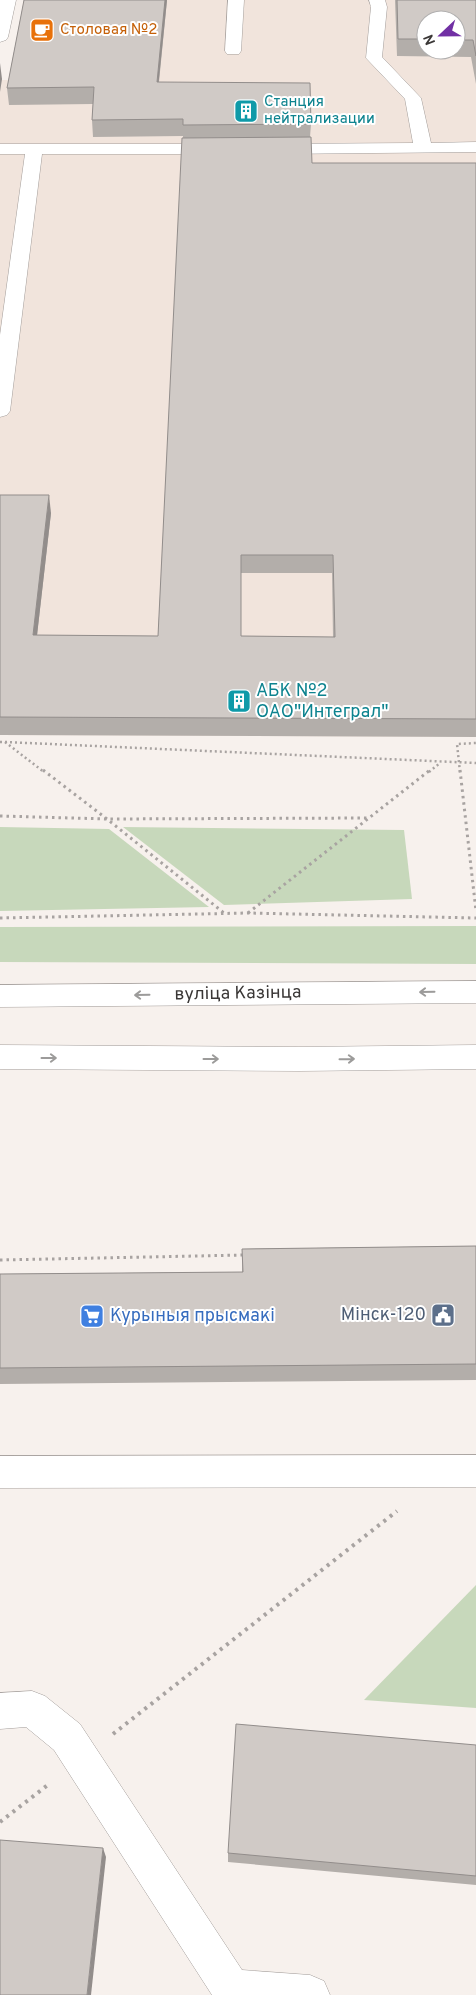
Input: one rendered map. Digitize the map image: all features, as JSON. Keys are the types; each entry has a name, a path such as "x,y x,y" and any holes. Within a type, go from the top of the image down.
{"main road":[{"path":"0,34 8,0"},
{"path":"232,51 236,0"},
{"path":"377,0 379,8 374,58 413,98 423,148"},
{"path":"254,149 476,147"},
{"path":"0,149 234,149"},
{"path":"0,410 34,149"},
{"name":"вуліца Казінца","path":"0,996 476,992"},
{"path":"0,1058 299,1059 476,1057"},
{"path":"0,1472 462,1471"},
{"path":"0,1712 32,1709 67,1737 232,1989 310,1995"}],"path":[{"path":"0,742 440,763 476,763"},
{"path":"5,742 107,819 225,914"},
{"path":"476,743 457,744 476,911"},
{"path":"248,913 440,763"},
{"path":"0,816 107,819 369,818"},
{"path":"0,918 248,913 476,918"},
{"path":"0,1260 248,1255"},
{"path":"0,1822 462,1471"}],"shaded area":[{"path":"29,0 476,0 476,737 0,735 0,80 43,80"}],"green space":[{"path":"0,827 109,829 209,907 0,911"},
{"path":"123,827 404,830 412,899 224,905"},
{"path":"476,926 476,964 0,962 0,927"},
{"path":"476,1585 476,1708 364,1700"}],"building":[{"path":"24,0 165,0 157,82 310,83 311,124 183,125 183,119 92,120 94,87 7,88"},
{"path":"397,0 476,0 476,56 473,40 466,40 466,10 416,10 416,39 398,39"},
{"path":"311,137 312,163 476,163 476,719 0,717 0,495 49,495 33,635 158,636 182,138","holes":["241,555 333,555 335,637 241,636"]},
{"path":"476,1246 476,1364 0,1368 0,1274 243,1272 242,1249"},
{"path":"236,1724 476,1745 476,1876 228,1853"},
{"path":"0,1840 103,1848 87,1995 0,1995"}],"place":[{"name":"Столовая №2","path":"42,30"},
{"name":"Станция нейтрализации","path":"246,111"},
{"name":"АБК №2 ОАО\"Интеграл\"","path":"239,701"},
{"name":"Мінск-120","path":"443,1315"},
{"name":"Курыныя прысмакі","path":"92,1316"}]}
